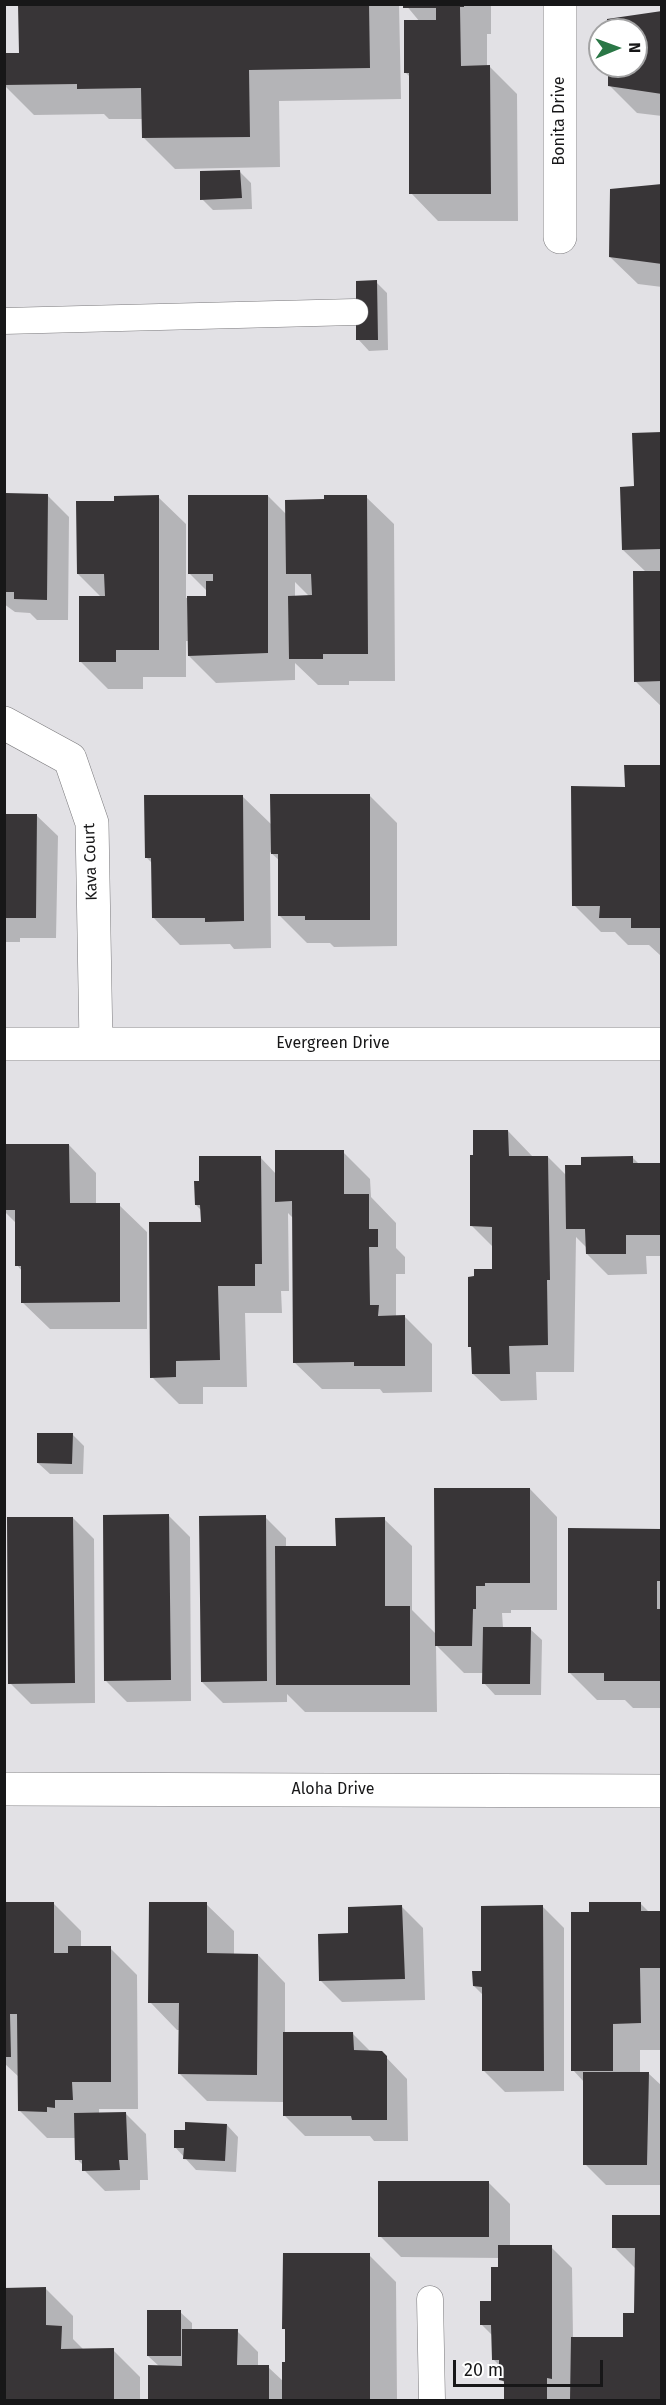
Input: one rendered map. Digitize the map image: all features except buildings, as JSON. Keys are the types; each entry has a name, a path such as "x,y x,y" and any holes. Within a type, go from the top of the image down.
{"street":[{"name":"Bonita Drive","path":"560,4 560,237"},
{"name":"Kava Court","path":"4,723 70,759 92,823 96,1044"},
{"name":"Evergreen Drive","path":"4,1044 662,1044"},
{"name":"Aloha Drive","path":"4,1790 662,1791"}],"lane":[{"path":"4,321 355,312"},
{"path":"430,2299 432,2400"}]}
